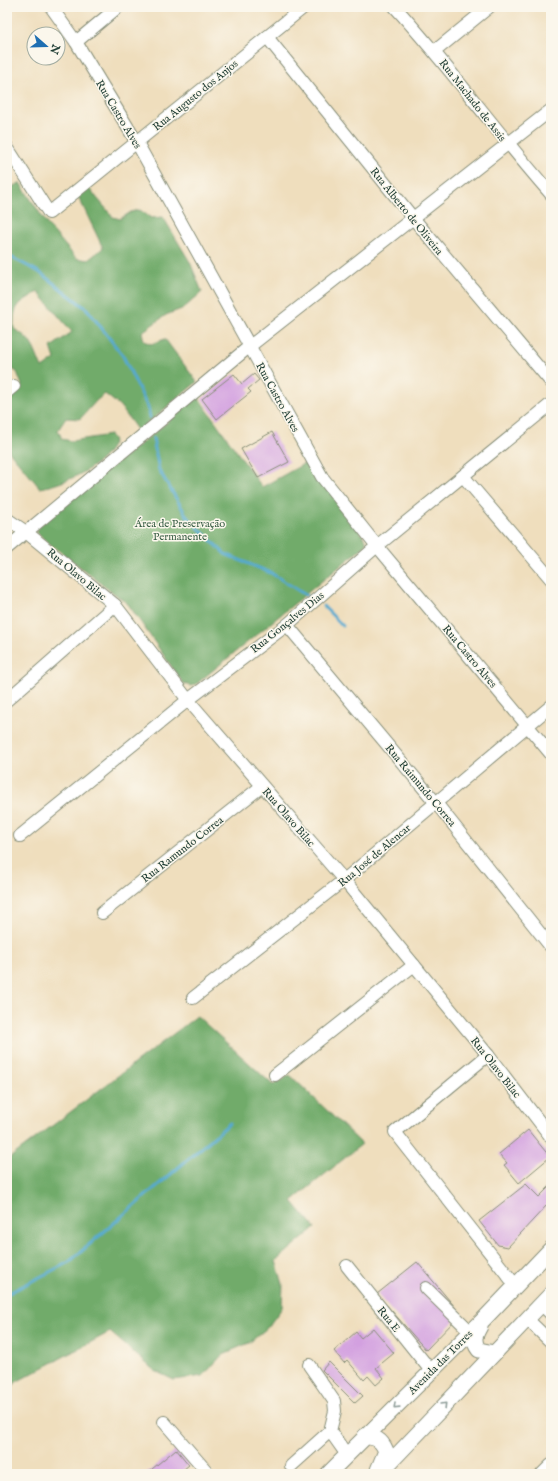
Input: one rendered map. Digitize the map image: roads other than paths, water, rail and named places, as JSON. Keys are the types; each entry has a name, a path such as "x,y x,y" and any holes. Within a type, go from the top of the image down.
{"main road":[{"name":"Avenida das Torres","path":"328,1474 365,1436 432,1372 551,1249"},
{"path":"379,1474 527,1319 548,1304"},
{"path":"483,1320 477,1332 474,1345 479,1350 494,1353"},
{"path":"365,1436 382,1441 386,1450 381,1466 375,1474"}],"street":[{"name":"Rua Castro Alves","path":"51,7 76,42 136,142 322,477 377,546 551,754"},
{"path":"76,42 118,7"},
{"name":"Rua Augusto dos Anjos","path":"7,147 49,213 304,7"},
{"name":"Rua Machado de Assis","path":"395,7 435,51 508,145 551,194"},
{"path":"435,51 489,7"},
{"name":"Rua Alberto de Oliveira","path":"267,37 413,218 551,382"},
{"path":"7,548 250,346 551,110"},
{"name":"Rua Gonçalves Dias","path":"20,836 188,700 287,625 377,546 551,404"},
{"path":"463,476 551,579"},
{"name":"Rua Olavo Bilac","path":"7,519 26,532 115,606 188,700 344,880 488,1055 551,1137"},
{"path":"7,700 115,606"},
{"name":"Rua Raimundo Correa","path":"287,625 436,803 551,947"},
{"name":"Rua José de Alencar","path":"193,998 344,880 551,706"},
{"name":"Rua Ramundo Correa","path":"102,912 262,786"},
{"path":"275,1075 414,965"},
{"path":"488,1055 395,1132 516,1286"},
{"name":"Rua E","path":"347,1266 432,1372"},
{"path":"426,1288 471,1332"},
{"path":"527,1319 551,1342"},
{"path":"291,1466 330,1431 334,1411 334,1401 309,1365"},
{"path":"164,1422 209,1474"},
{"path":"330,1431 346,1455"},
{"path":"542,1474 551,1465"}],"waterway":[{"path":"7,255 39,272 87,309 123,356 148,408 150,418"},
{"path":"153,438 159,470 188,518 225,554 271,573 307,596"},
{"path":"323,606 343,626"},
{"path":"7,1294 69,1262 230,1123"}],"park label":[{"name":"Área de Preservação Permanente","path":"180,529"}]}
